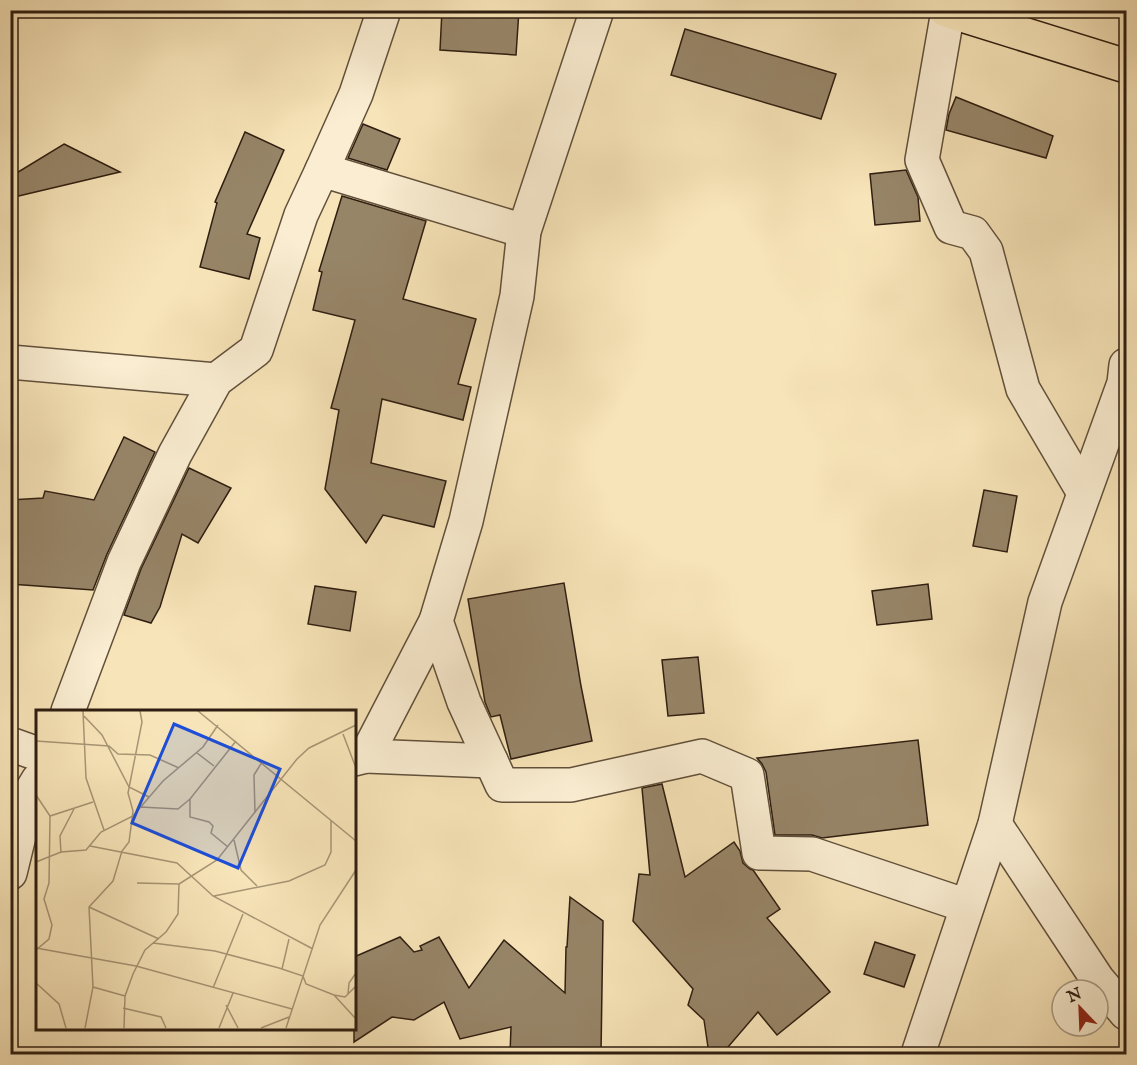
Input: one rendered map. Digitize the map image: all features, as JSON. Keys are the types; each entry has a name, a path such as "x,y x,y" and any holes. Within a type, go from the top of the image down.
{"highway":[{"path":"947,11 1126,66"}],"street":[{"path":"68,710 124,562 175,454 216,380 256,350 300,215 356,94 384,10"},
{"path":"491,761 360,757 436,621 469,510 517,296 524,231 597,10"},
{"path":"947,11 922,160 951,227 973,233 986,251 1023,389 1084,493"},
{"path":"322,171 524,231"},
{"path":"10,362 216,380"},
{"path":"918,1054 995,824 1045,602 1124,382 1126,366"},
{"path":"436,621 464,702 502,785 571,785 702,756 747,775 759,853 812,854 967,906"},
{"path":"10,744 36,753"},
{"path":"10,873 29,795 36,783"},
{"path":"995,824 1098,980 1126,1013"},
{"path":"10,886 36,877"}],"building":[{"path":"442,10 519,10 516,55 440,50"},
{"path":"685,29 836,74 821,119 671,75"},
{"path":"956,97 1053,136 1046,158 946,130"},
{"path":"363,124 400,139 387,170 348,158"},
{"path":"245,132 284,150 247,234 260,238 249,279 200,267 217,203 215,202"},
{"path":"64,144 120,172 10,198 10,177"},
{"path":"906,170 918,197 920,221 875,225 870,174"},
{"path":"342,196 426,221 403,299 476,319 458,384 471,387 463,420 382,399 371,463 446,481 434,527 383,515 366,543 325,489 339,410 331,408 355,320 313,310 322,272 319,271"},
{"path":"124,437 155,452 107,554 93,590 10,584 10,500 43,498 45,491 94,500"},
{"path":"189,468 231,488 198,543 182,534 160,607 151,623 124,615 141,569"},
{"path":"984,490 1017,496 1007,552 973,546"},
{"path":"564,583 592,741 511,759 500,715 491,717 485,702 468,599"},
{"path":"928,584 932,619 877,625 872,591"},
{"path":"315,586 356,592 350,631 308,624"},
{"path":"698,657 704,713 668,716 662,660"},
{"path":"918,740 928,825 822,838 812,835 775,835 766,772 757,758"},
{"path":"662,784 685,877 734,842 740,851 743,863 753,870 780,909 767,918 830,992 777,1035 758,1012 722,1054 709,1054 704,1020 688,1005 693,989 633,921 639,874 650,875 642,788"},
{"path":"570,897 603,921 601,1054 510,1054 511,1027 460,1039 444,1002 414,1020 392,1017 354,1042 356,956 400,937 414,952 422,950 420,946 439,937 469,988 504,940 565,993"},
{"path":"875,942 915,955 904,987 864,974"}]}
